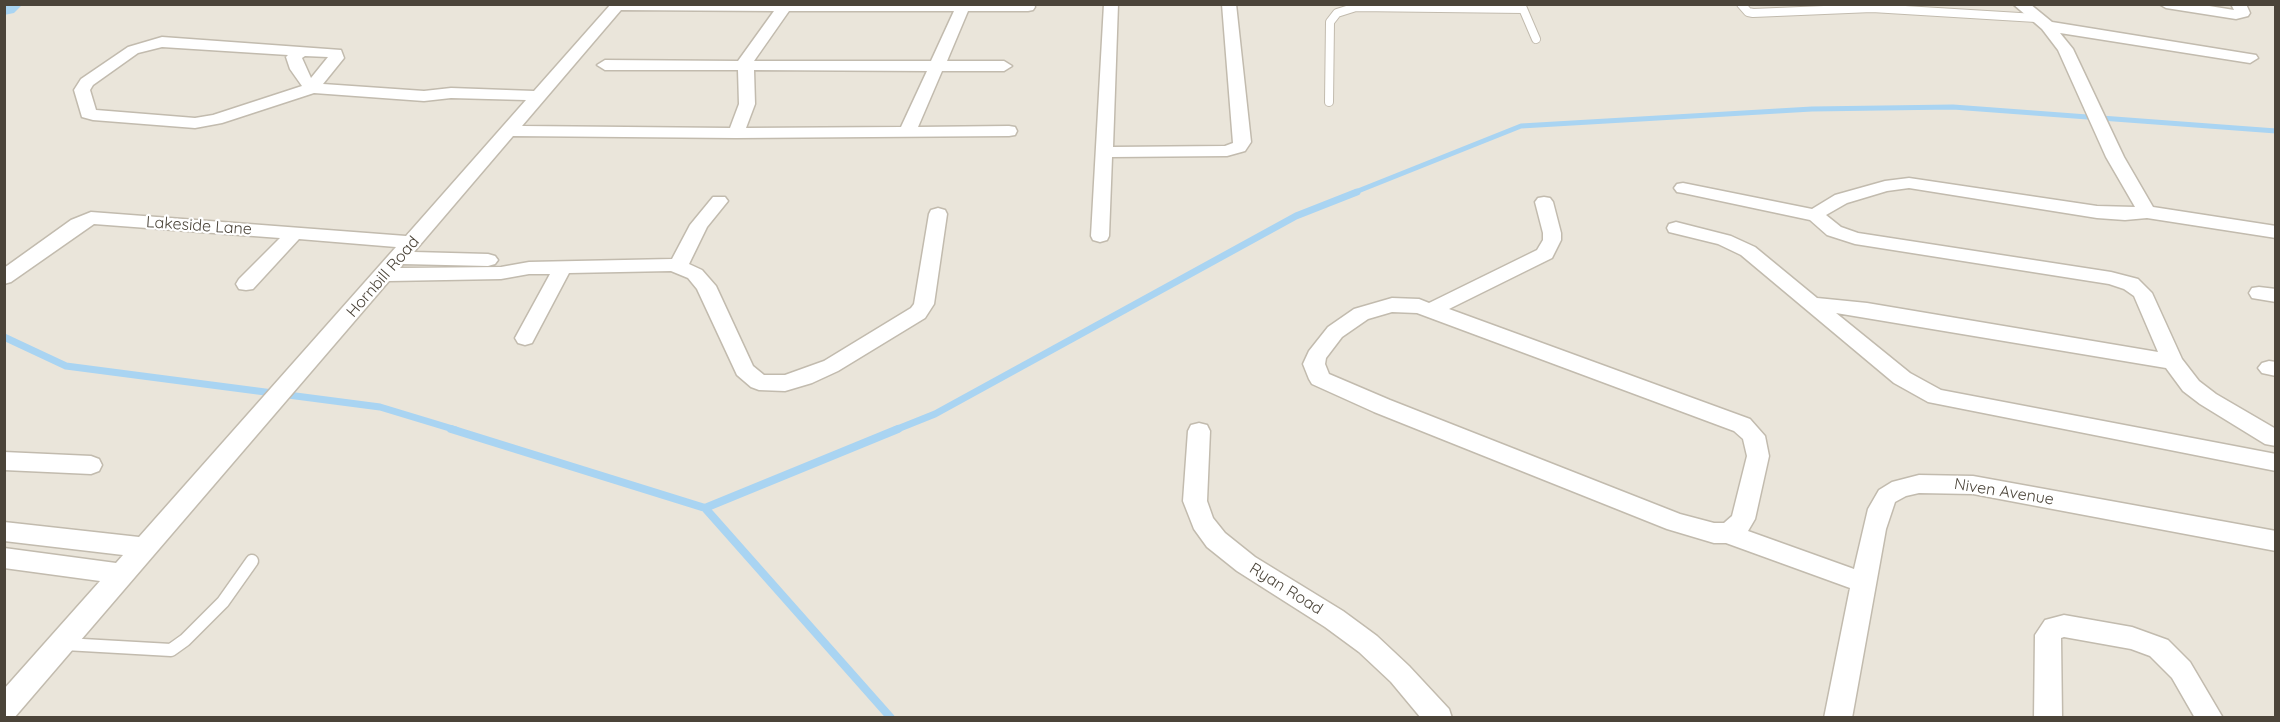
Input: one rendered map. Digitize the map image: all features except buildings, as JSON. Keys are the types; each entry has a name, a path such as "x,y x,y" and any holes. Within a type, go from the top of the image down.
{"street":[{"path":"1100,236 1111,4"},
{"path":"1104,152 1227,151 1239,147 1242,142 1229,4"},
{"path":"2020,4 2041,22 2065,49 2115,157 2147,212"},
{"path":"2166,4 2236,15 2243,13 2238,4"},
{"path":"619,5 1028,6"},
{"name":"Hornbill Road","path":"4,709 619,5"},
{"path":"736,134 747,104 744,67 751,51 785,6"},
{"path":"908,132 963,7"},
{"path":"2041,22 2250,58"},
{"path":"312,87 337,56 333,51 152,43 132,50 87,82 82,90 88,113 93,115 195,123 216,119 312,87 424,96 439,102 535,102"},
{"path":"302,50 294,59 303,81 312,87"},
{"path":"605,65 1004,66"},
{"path":"511,131 736,134 1009,131"},
{"path":"1816,216 1821,209 1841,200 1885,186 1909,183 2105,213 2147,212 2276,232"},
{"path":"1683,188 1816,216 1834,231 1855,238 2111,278 2131,284 2142,293 2173,362 2191,386 2275,441"},
{"path":"678,266 699,225 719,201"},
{"path":"1433,309 1545,254 1552,240 1552,233 1544,202"},
{"path":"384,275 501,273 530,268 664,264 678,266 695,274 706,286 744,370 753,378 766,383 794,381 831,366 918,313 924,304 938,214"},
{"name":"Lakeside Lane","path":"4,278 78,224 91,218 294,234 406,250 508,261 530,268"},
{"path":"1676,228 1724,240 1748,251 1902,378 1936,398 2276,463"},
{"path":"246,284 294,234"},
{"path":"525,338 563,267"},
{"path":"1727,533 1736,528 1743,519 1758,456 1754,436 1742,425 1433,309 1403,304 1378,308 1361,314 1335,332 1316,356 1316,372 1320,379 1382,406 1642,510 1694,528 1714,533 1727,533 1864,583"},
{"path":"1814,304 1888,313 2173,362"},
{"name":"Ryan Road","path":"1199,431 1195,501 1202,522 1216,540 1246,564 1334,619 1368,644 1400,674 1439,717"},
{"path":"4,461 91,465"},
{"name":"Niven Avenue","path":"1838,717 1874,529 1883,502 1887,496 1900,488 1919,483 1973,485 2276,541"},
{"path":"8,531 146,549"},
{"path":"30,561 52,537"},
{"path":"4,558 123,574"},
{"path":"2048,717 2048,635 2054,628 2064,626 2132,638 2159,648 2181,670 2210,717"}],"lane":[{"path":"1741,4 1753,14 1872,8 2041,22"},
{"path":"1329,102 1330,22 1337,14 1356,8 1522,7 1536,39"},
{"path":"62,644 171,650 185,640 223,602 252,561"}],"shaded area":[{"path":"5,5 2275,5 2275,717 5,717"}],"waterway":[{"path":"4,7 9,4"},
{"path":"1353,193 1521,126 1812,109 1953,107 2276,131"},
{"path":"895,430 935,414 1296,216 1357,192"},
{"path":"4,337 66,366 380,407 456,430"},
{"path":"451,429 705,508"},
{"path":"705,508 898,429"},
{"path":"705,508 891,718"}]}
